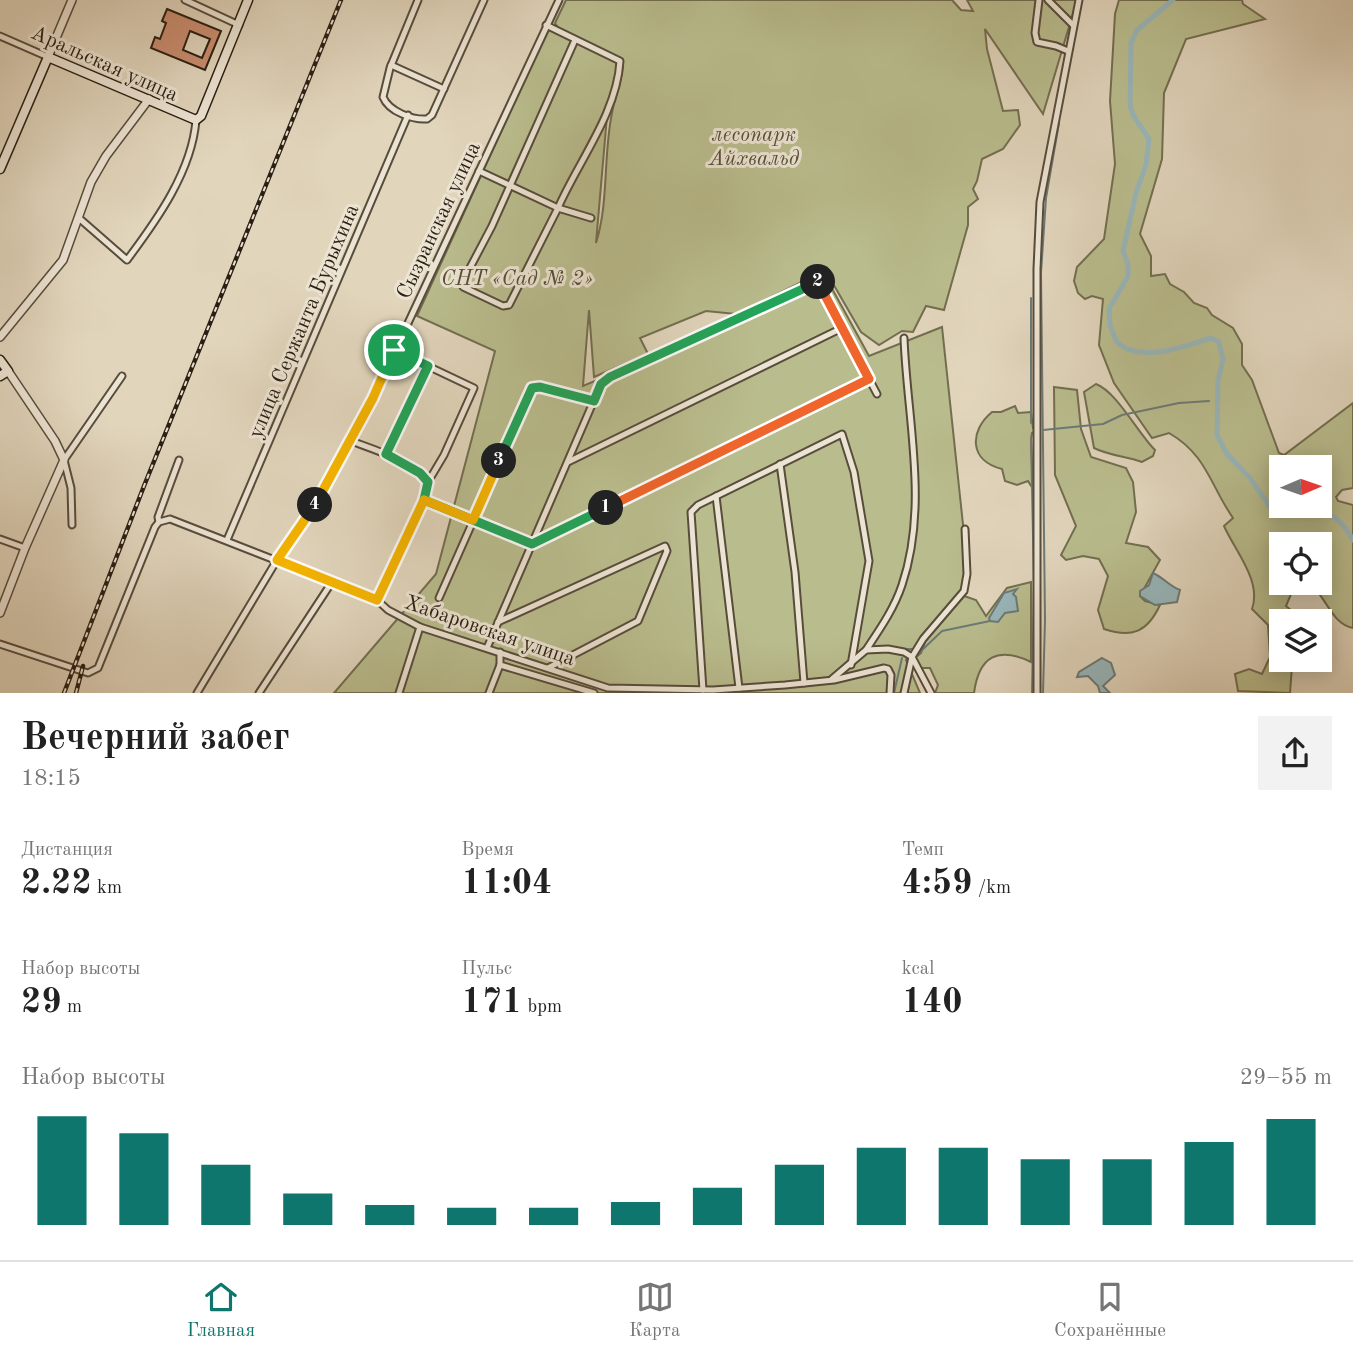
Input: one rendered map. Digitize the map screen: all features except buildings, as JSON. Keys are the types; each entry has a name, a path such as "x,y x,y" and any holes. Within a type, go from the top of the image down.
{"main road":[{"path":"196,120 201,116 248,0"},
{"name":"Аральская улица","path":"48,57 196,120"},
{"path":"0,169 48,57"},
{"path":"0,360 4,374"}],"street":[{"path":"48,57 72,0"},
{"path":"418,0 391,65 383,97 391,108 418,120 428,119 432,115 484,0"},
{"name":"Сызранская улица","path":"197,693 277,560 304,524 351,441 559,0"},
{"path":"1039,0 1035,33 1037,42 1068,51"},
{"path":"1048,0 1073,26"},
{"path":"1037,693 1037,270 1040,202 1079,0"},
{"path":"188,1 239,25"},
{"path":"547,25 615,57 620,61 619,71 602,119 509,305 503,306 466,288 463,281 510,185 575,40"},
{"name":"Аральская улица","path":"0,36 48,57"},
{"path":"391,65 444,89"},
{"path":"0,337 64,260 91,182 106,156 149,99"},
{"name":"улица Сержанта Бурыхина","path":"227,540 408,115"},
{"path":"80,219 127,260 149,231 173,189 195,137 196,120"},
{"path":"479,171 558,208 591,218"},
{"path":"487,648 601,384 610,377 817,280 877,394"},
{"path":"567,463 842,328"},
{"path":"832,679 866,650 890,614 903,583 916,491 904,338"},
{"path":"377,600 428,492 428,482 444,455 474,388 394,350"},
{"path":"386,454 428,366"},
{"path":"4,374 55,441 64,460 71,488 72,525"},
{"path":"0,613 64,460 122,376"},
{"path":"424,500 532,544 869,379"},
{"path":"439,598 532,388 540,387 594,401"},
{"path":"703,690 691,512 698,505 842,434 847,446 869,561 850,665"},
{"path":"351,441 386,454 420,473 428,482"},
{"path":"0,644 89,673 98,668 159,522 158,517 179,460"},
{"path":"780,464 796,572 804,684"},
{"path":"716,496 739,688"},
{"name":"Хабаровская улица","path":"159,522 177,520 377,600 388,610 421,627 608,688 713,692 804,684 884,667 888,668 891,676 890,693"},
{"path":"904,693 912,657 923,639 964,591 967,574 965,528"},
{"path":"0,540 25,548"},
{"path":"498,622 662,546 667,548 638,621 548,668"},
{"path":"259,693 332,582"},
{"path":"399,693 421,627"},
{"path":"866,650 888,649 912,657 931,693"},
{"path":"489,693 500,665 500,652"},
{"path":"500,665 594,693"}],"green space":[{"path":"566,0 952,0 961,10 973,11 967,0 1077,0 1043,114 985,29 987,49 1003,111 1018,110 1020,125 1003,149 982,159 973,189 978,199 968,207 968,225 944,310 926,306 913,332 902,331 879,345 861,332 828,275 817,280 812,277 736,314 706,311 640,338 648,354 594,377 589,310 583,386 829,283 869,356 942,327 969,581 906,660 920,693 334,693 436,574 495,351 417,316 550,24 558,28 555,23","holes":["623,60 609,129 603,211 596,243 607,116"]},
{"path":"1119,0 1242,0 1243,4 1265,19 1186,39 1164,93 1162,159 1140,234 1151,256 1151,276 1165,274 1170,284 1233,328 1242,344 1242,365 1252,380 1279,453 1284,455 1353,403 1353,488 1342,490 1336,497 1338,501 1353,505 1353,628 1341,623 1320,595 1332,595 1332,532 1269,532 1269,595 1291,595 1286,606 1290,609 1269,609 1269,641 1268,625 1252,609 1253,588 1246,566 1224,526 1233,518 1207,471 1192,451 1169,433 1152,438 1114,383 1099,345 1103,299 1092,296 1085,299 1078,293 1074,281 1077,267 1104,239 1115,164 1110,101 1115,14"},
{"path":"1096,384 1112,395 1155,450 1153,456 1142,462 1094,448 1084,392"},
{"path":"1054,387 1077,390 1081,429 1091,457 1126,468 1133,482 1136,512 1126,543 1148,547 1160,560 1140,596 1145,601 1160,605 1150,622 1137,631 1122,633 1104,629 1098,610 1108,576 1099,559 1083,556 1066,560 1061,555 1076,526 1055,475"},
{"path":"1015,406 1018,413 1031,412 1033,428 1038,430 1032,433 1031,439 1033,489 1028,481 1017,485 1005,481 1002,469 983,459 976,445 979,428 992,412 1001,412"},
{"path":"1031,582 1031,662 1019,657 1000,655 992,658 980,670 974,693 935,693 938,685 930,668 921,668 915,658 921,653 926,640 964,596 976,600 986,616 1007,588"},
{"path":"1269,659 1269,672 1292,672 1290,693 1238,691 1235,674 1249,669 1262,674"}],"water":[{"path":"1153,573 1180,590 1177,602 1155,605 1140,596 1140,591 1149,585"},
{"path":"1017,589 1013,594 1018,611 1005,613 998,622 990,621 989,618 1004,593"},
{"path":"1102,658 1111,663 1115,675 1103,686 1110,693 1100,693 1098,686 1088,676 1077,677 1079,672"}],"waterway":[{"path":"1173,0 1137,30 1131,43 1130,105 1133,115 1149,139 1146,165 1136,193 1123,251 1128,264 1128,276 1109,309 1110,326 1117,342 1138,352 1163,351 1211,338 1219,342 1223,359 1218,381 1217,435 1227,454 1250,478 1275,514 1328,514 1344,526 1353,540"},
{"path":"1043,693 1045,620 1041,273 1046,198 1059,123"},
{"path":"1031,298 1031,423"},
{"path":"1043,430 1103,424 1122,415 1179,403 1209,401"},
{"path":"1031,439 1034,584 1032,693"},
{"path":"919,653 942,631 990,621"},
{"path":"904,649 913,649"},
{"path":"894,693 902,658"}],"railway":[{"path":"64,693 144,486 341,0"},
{"path":"76,693 83,666"}],"route":[{"path":"394,350 373,398 326,486 304,524 277,560 377,600 424,500 473,520 534,387 594,401 601,384 610,377 817,280 869,379 532,544 525,542 424,500 428,492 428,482 420,473 386,454 428,366 394,350"}],"park label":[{"name":"лесопарк Айхвальд","path":"754,146"},
{"name":"СНТ «Сад № 2»","path":"517,278"}]}
